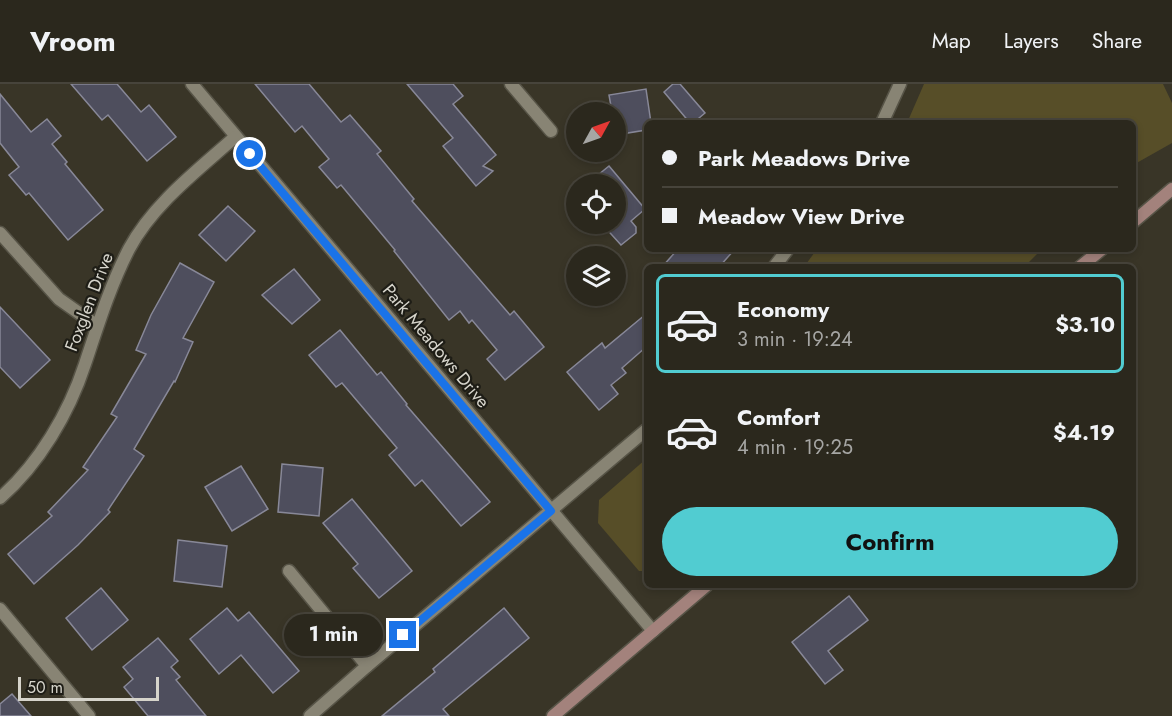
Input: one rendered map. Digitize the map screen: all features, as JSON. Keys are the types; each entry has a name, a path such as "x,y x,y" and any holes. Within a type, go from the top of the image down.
{"street":[{"name":"Park Meadows Drive","path":"192,84 653,631"},
{"path":"512,84 551,131"},
{"path":"883,120 900,84"},
{"name":"Foxglen Drive","path":"0,498 30,466 50,437 70,401 85,365 96,325 130,247 153,215 172,194 235,136"},
{"path":"1136,220 1172,189"},
{"path":"0,233 59,299 96,325"},
{"path":"776,264 786,252"},
{"path":"1084,264 1098,252"},
{"path":"310,716 644,432"},
{"path":"289,571 367,666"},
{"path":"553,716 703,588"},
{"path":"0,609 89,716"}],"shaded area":[{"path":"924,84 1163,84 1172,103 1172,143 1136,163 1136,120 908,120"},
{"path":"815,252 1039,252 1027,264 806,264"},
{"path":"644,461 644,571 639,571 598,523 599,500"}],"building":[{"path":"71,84 117,84 141,112 149,105 176,137 147,161 108,115 102,120"},
{"path":"255,84 309,84 341,122 350,115 381,151 377,154 414,199 412,201 510,315 514,311 544,347 505,380 487,359 497,350 472,320 469,323 460,311 449,320 341,185 337,188 319,167 329,159 302,126 295,132"},
{"path":"407,84 453,84 463,96 453,104 496,155 483,166 493,171 476,186 443,146 453,138"},
{"path":"673,84 680,84 705,113 697,120 687,120 664,92"},
{"path":"646,89 651,120 644,120 644,130 626,133 626,102 610,102 609,95"},
{"path":"0,94 31,132 47,119 61,136 52,144 67,162 65,164 103,210 68,240 29,193 26,195 9,175 19,167 0,143"},
{"path":"609,166 616,174 599,174"},
{"path":"626,186 644,210 631,221 636,227 636,233 621,245 611,234 626,234"},
{"path":"228,206 255,231 226,261 199,235"},
{"path":"675,252 732,252 722,264 665,264"},
{"path":"180,263 214,282 183,338 193,342 175,382 134,449 144,456 108,510 110,512 78,545 34,584 8,554 52,516 48,512 88,470 83,467 117,417 111,414 146,354 136,350 151,315"},
{"path":"294,269 320,300 292,324 262,295"},
{"path":"0,307 50,360 20,388 0,367"},
{"path":"644,316 644,349 622,368 626,373 611,385 618,394 599,410 567,372 602,343 605,348"},
{"path":"340,330 377,375 381,372 406,405 490,502 461,526 422,480 415,486 389,455 397,448 342,383 336,387 309,355"},
{"path":"282,464 323,468 319,516 278,512"},
{"path":"241,466 268,509 232,531 205,487"},
{"path":"352,499 412,571 379,598 353,568 358,564 323,523"},
{"path":"178,540 227,546 222,587 174,581"},
{"path":"101,588 128,620 92,650 66,618"},
{"path":"849,596 868,620 828,651 843,670 825,684 792,642"},
{"path":"227,608 238,621 249,612 299,671 273,693 241,655 219,674 190,639"},
{"path":"504,608 529,638 443,709 449,716 382,716 435,672 433,669"},
{"path":"158,638 178,661 171,667 180,677 176,680 206,716 148,716 124,687 133,679 123,667"},
{"path":"12,694 31,716 0,716 0,704"}],"route":[{"path":"250,154 551,511 403,635"}]}
